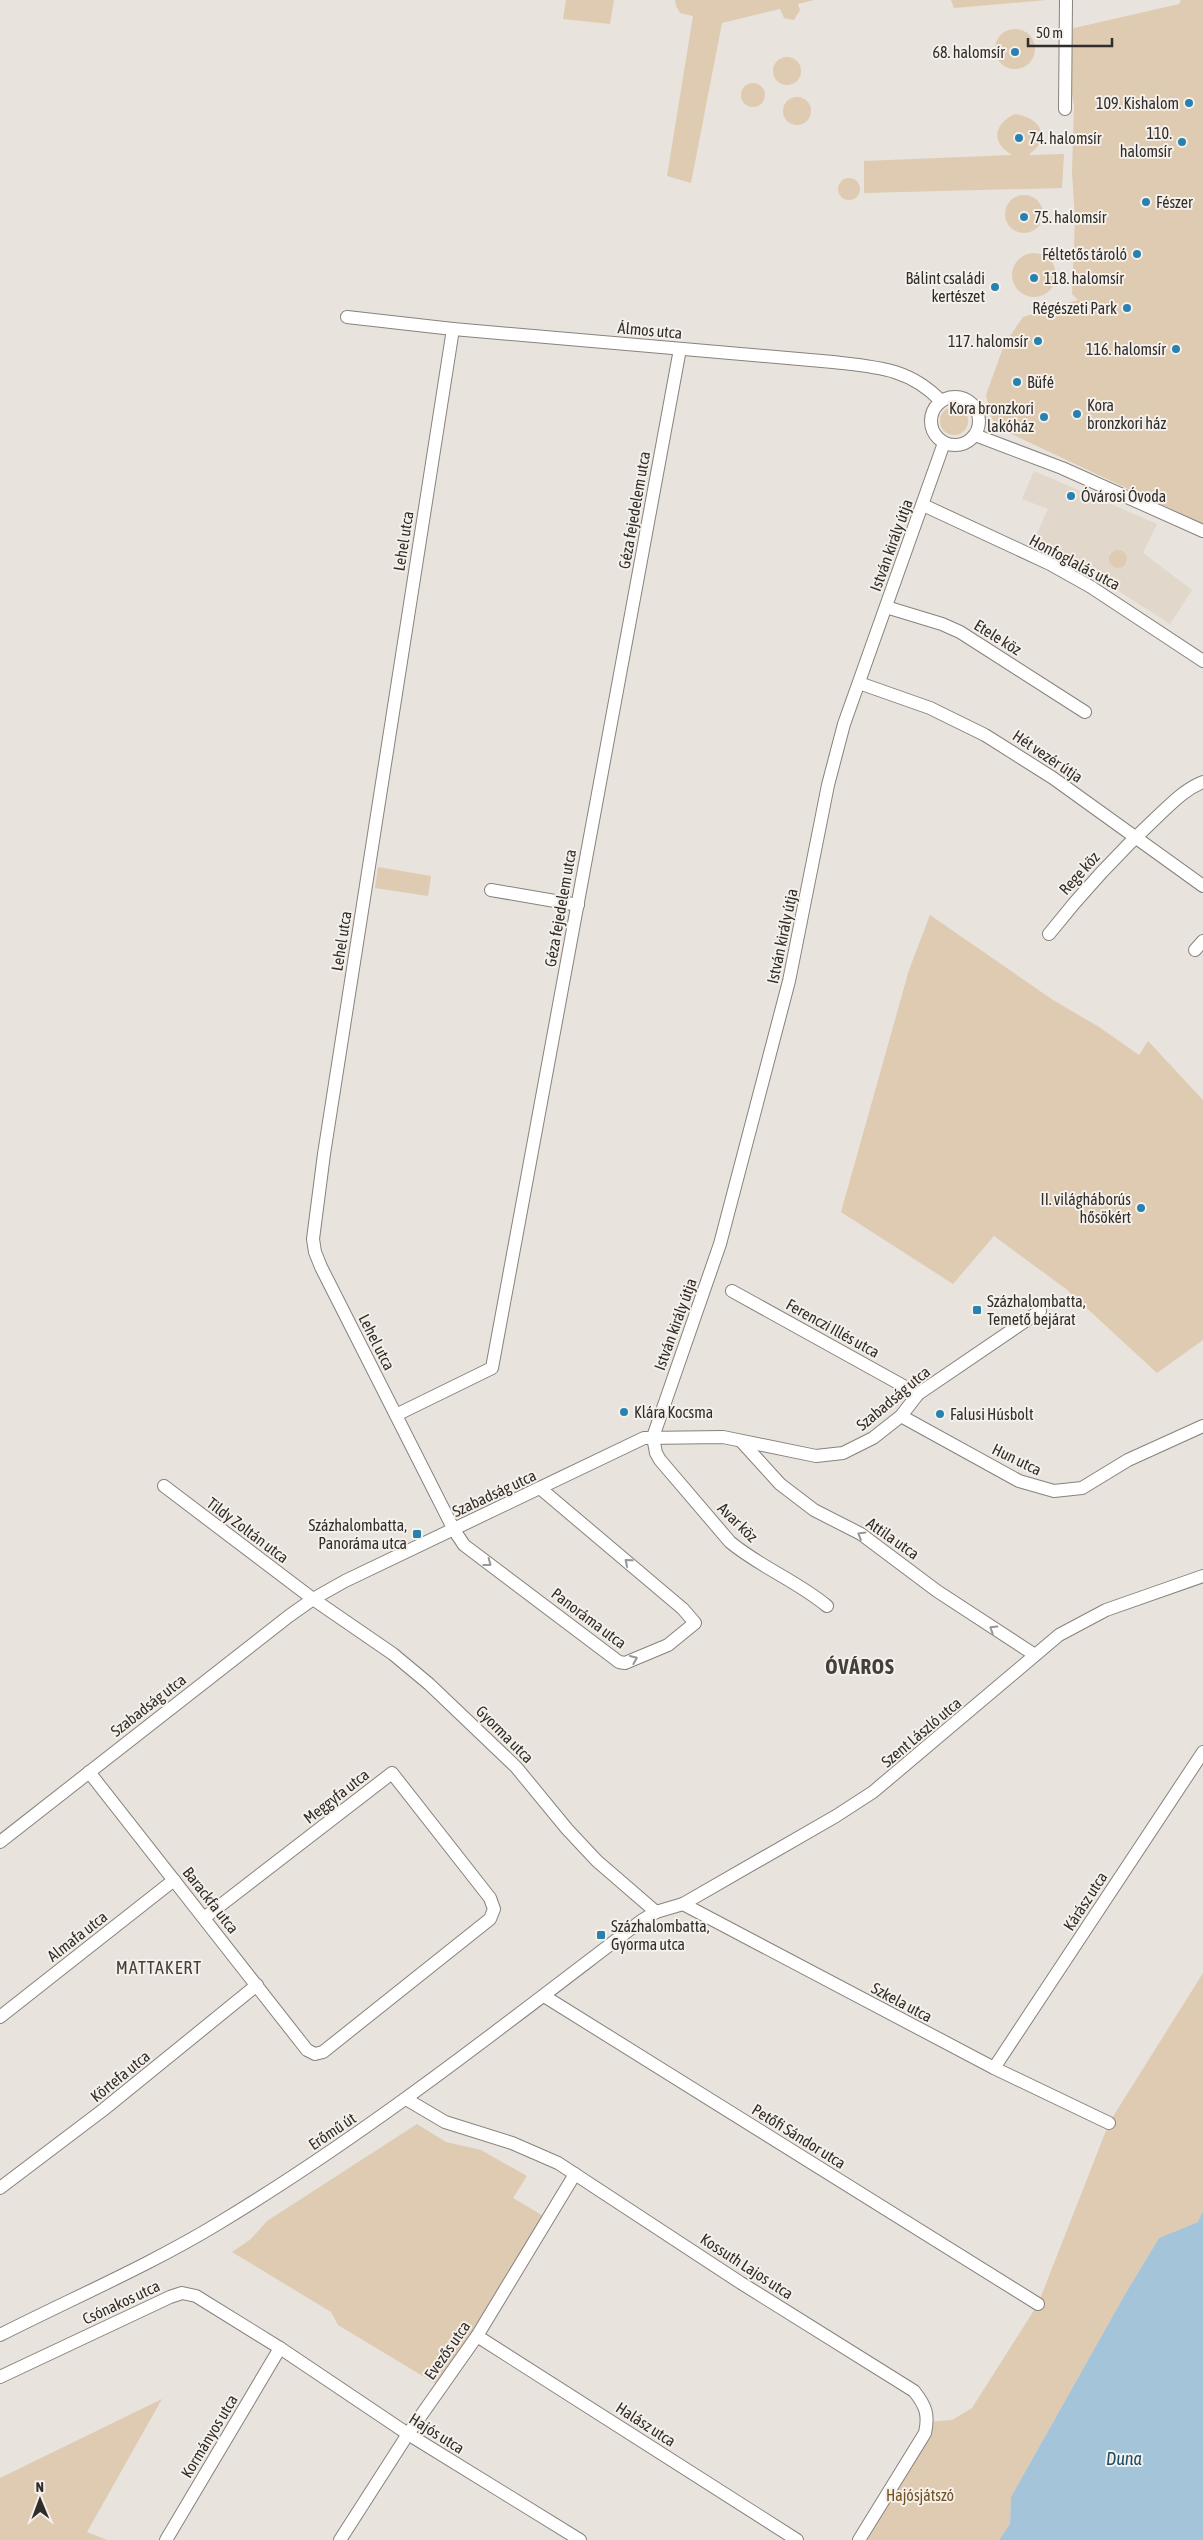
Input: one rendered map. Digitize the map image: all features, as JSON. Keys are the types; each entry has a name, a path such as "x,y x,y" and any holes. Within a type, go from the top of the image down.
{"street":[{"path":"1065,109 1066,0"},
{"name":"Álmos utca","path":"346,317 453,329 834,362 881,368 914,378 941,401"},
{"name":"Lehel utca","path":"453,329 314,1226 315,1252 321,1267 454,1530"},
{"name":"Géza fejedelem utca","path":"396,1415 492,1368 680,349"},
{"path":"956,396 963,398 975,407 980,421 975,436 964,444 950,445 944,443 937,438 930,424 933,410 941,401 956,396"},
{"path":"975,436 1062,468 1203,531"},
{"name":"István király útja","path":"653,1437 720,1244 796,952 832,769 859,683 944,443"},
{"name":"Honfoglalás utca","path":"923,506 1050,564 1091,587 1203,661"},
{"name":"Etele köz","path":"886,607 942,624 960,632 1085,712"},
{"name":"Hét vezér útja","path":"859,683 930,708 968,725 1025,759 1136,836 1203,886"},
{"name":"Rege köz","path":"1049,934 1084,889 1136,836 1189,788 1203,782"},
{"path":"491,890 578,904"},
{"name":"Ferenczi Illés utca","path":"732,1291 918,1394"},
{"name":"Szabadság utca","path":"0,1842 313,1599 630,1444 653,1437 723,1437 801,1454 831,1456 856,1448 901,1416 918,1394 1040,1311"},
{"name":"Hun utca","path":"901,1416 1019,1481 1054,1491 1082,1488 1128,1460 1203,1426"},
{"name":"Avar köz","path":"653,1437 656,1453 660,1460 730,1542 742,1552 807,1589 827,1606"},
{"name":"Attila utca","path":"741,1440 780,1484 814,1510 861,1534 945,1596 1035,1655"},
{"name":"Tildy Zoltán utca","path":"164,1486 313,1599"},
{"name":"Panoráma utca","path":"454,1530 464,1545 619,1662 625,1663 668,1645 695,1624 682,1609 541,1489"},
{"name":"Szent László utca","path":"656,1912 683,1904 836,1816 873,1792 1059,1635 1082,1621 1106,1610 1203,1576"},
{"name":"Gyorma utca","path":"313,1599 393,1654 471,1722 516,1767 568,1829 598,1860 656,1912"},
{"name":"Kárász utca","path":"994,2068 1203,1752"},
{"name":"Barackfa utca","path":"89,1772 307,2050"},
{"name":"Meggyfa utca","path":"204,1918 392,1773 490,1898 494,1909 490,1919 323,2052 315,2054 307,2050"},
{"name":"Almafa utca","path":"0,2017 174,1880"},
{"name":"Szkela utca","path":"683,1904 994,2068 1109,2123"},
{"name":"Erőmű út","path":"0,2335 217,2225 320,2159 406,2099 656,1912"},
{"name":"Körtefa utca","path":"0,2188 103,2110 257,1986"},
{"name":"Petőfi Sándor utca","path":"544,1996 1038,2304"},
{"name":"Kossuth Lajos utca","path":"406,2099 445,2122 519,2146 558,2164 741,2283 914,2391 924,2404 927,2422 925,2433 859,2540"},
{"name":"Evezős utca","path":"343,2538 408,2434 477,2336 575,2174"},
{"name":"Csónakos utca","path":"0,2377 182,2293 196,2296 280,2348"},
{"name":"Halász utca","path":"477,2336 797,2540"},
{"name":"Hajós utca","path":"280,2348 408,2434 580,2540"},
{"name":"Kormányos utca","path":"166,2540 280,2348"}],"shaded area":[{"path":"1034,471 1157,524 1143,553 1192,590 1170,624 1094,575 1031,546 1048,509 1022,499"}],"green space":[{"path":"566,0 614,0 610,24 563,19"},
{"path":"675,0 814,0 798,4 800,10 794,20 784,18 780,9 722,23 691,183 667,176 693,16 680,13"},
{"path":"951,0 1047,0 954,8"},
{"name":"Régészeti Park","path":"1181,0 1203,0 1203,524 1005,431 992,419 986,395 1004,345 1023,317 1078,300 1072,294 1075,219 1072,172 1074,105 1067,67 1070,29 1179,4"},
{"name":"68. halomsír","path":"1019,29 1026,32 1032,38 1035,49 1034,57 1026,66 1019,69 1011,69 1004,66 996,57 995,45 998,38 1007,30"},
{"path":"787,57 797,61 801,71 797,81 787,85 777,81 773,71 777,61"},
{"path":"753,83 758,84 764,90 764,100 758,106 753,107 748,106 742,100 741,95 742,90 748,84"},
{"path":"797,97 807,101 811,111 807,121 797,125 787,121 783,111 787,101"},
{"path":"1015,114 1033,120 1040,128 1041,140 1029,155 1064,154 1062,188 864,193 864,161 1012,155 1001,145 997,134 1002,123"},
{"path":"849,178 857,181 860,189 857,197 849,200 841,197 838,189 841,181"},
{"name":"75. halomsír","path":"1024,195 1038,200 1043,214 1038,228 1024,233 1010,228 1005,214 1010,200"},
{"name":"118. halomsír","path":"1034,253 1046,257 1052,263 1056,275 1052,287 1046,293 1034,297 1022,293 1016,287 1012,275 1016,263 1022,257"},
{"path":"954,407 964,411 968,421 964,431 954,435 944,431 940,421 944,411"},
{"path":"1118,550 1124,553 1127,559 1124,565 1118,568 1112,565 1109,559 1112,553"},
{"path":"378,867 431,876 428,896 375,888"},
{"path":"930,915 1053,1000 1099,1027 1139,1055 1148,1041 1203,1100 1203,1340 1157,1373 1066,1289 994,1236 953,1284 841,1212 909,970"},
{"name":"Hajósjátszó","path":"1203,1973 1203,2211 1198,2222 1159,2238 1124,2296 1011,2497 1010,2524 999,2540 868,2540 927,2422 952,2420 972,2408 1038,2304 1109,2123"},
{"path":"417,2124 446,2142 481,2150 527,2176 513,2198 550,2220 441,2387 338,2325 331,2312 232,2252 251,2239 267,2221"},
{"path":"162,2399 87,2532 107,2540 0,2540 0,2478"}],"water":[{"name":"Duna","path":"1203,2211 1203,2540 999,2540 1010,2524 1011,2497 1124,2296 1159,2238 1198,2222"}],"place":[{"name":"68. halomsír","path":"1015,52"},
{"name":"109. Kishalom","path":"1189,103"},
{"name":"74. halomsír","path":"1019,138"},
{"name":"110. halomsír","path":"1182,142"},
{"name":"Fészer","path":"1146,202"},
{"name":"75. halomsír","path":"1024,217"},
{"name":"Féltetős tároló","path":"1137,254"},
{"name":"118. halomsír","path":"1034,278"},
{"name":"Bálint családi kertészet","path":"995,287"},
{"name":"Régészeti Park","path":"1127,308"},
{"name":"117. halomsír","path":"1038,341"},
{"name":"116. halomsír","path":"1176,349"},
{"name":"Büfé","path":"1017,382"},
{"name":"Kora bronzkori ház","path":"1077,414"},
{"name":"Kora bronzkori lakóház","path":"1044,417"},
{"name":"Óvárosi Óvoda","path":"1071,496"},
{"name":"II. világháborús hősökért","path":"1141,1208"},
{"name":"Százhalombatta, Temető bejárat","path":"977,1310"},
{"name":"Klára Kocsma","path":"624,1412"},
{"name":"Falusi Húsbolt","path":"940,1414"},
{"name":"Százhalombatta, Panoráma utca","path":"417,1534"},
{"name":"Százhalombatta, Gyorma utca","path":"601,1935"}],"district":[{"name":"ÓVÁROS","path":"860,1666"},
{"name":"MATTAKERT","path":"159,1967"}]}
